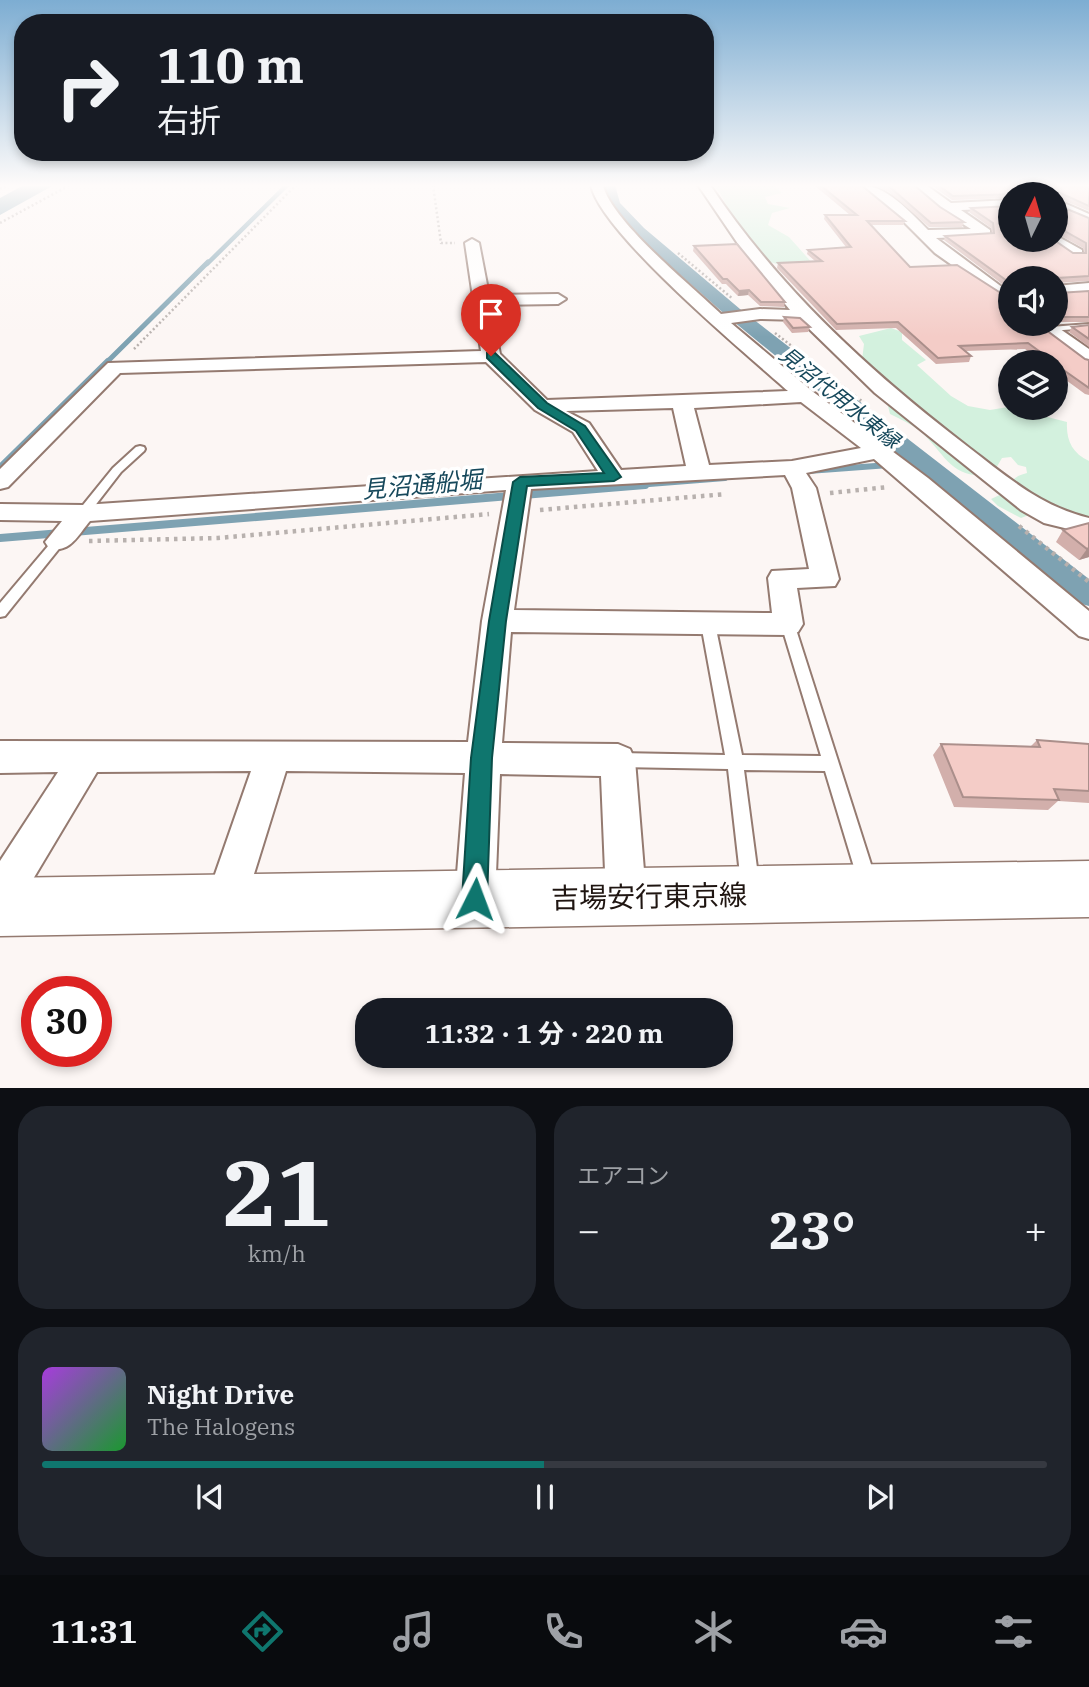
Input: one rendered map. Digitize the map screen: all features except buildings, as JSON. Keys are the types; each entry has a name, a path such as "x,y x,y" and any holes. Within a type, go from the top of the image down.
{"main road":[{"name":"吉場安行東京線","path":"0,907 1089,889"}],"street":[{"path":"634,236 733,314 805,396 920,483 1089,628"},
{"path":"738,236 802,315 906,410 1002,483 1051,516 1089,526"},
{"path":"927,236 940,250 998,291"},
{"path":"472,243 491,356 542,406 581,428 614,477"},
{"path":"1068,247 1077,253"},
{"path":"1068,289 1089,288"},
{"path":"484,306 558,299"},
{"path":"484,306 542,312"},
{"path":"733,314 802,315"},
{"path":"1059,336 1089,358"},
{"path":"0,482 115,367 491,356"},
{"path":"542,406 614,401 743,402 805,396"},
{"path":"682,402 699,472"},
{"path":"0,512 83,513 517,497 614,477 699,472 800,483 879,450"},
{"path":"498,621 788,624 782,578 825,579 800,483"},
{"path":"475,899 481,758 517,497"},
{"path":"58,542 83,513"},
{"path":"225,903 274,755"},
{"path":"0,757 86,759 274,755 618,760 626,895"},
{"path":"0,897 86,759"}],"lane":[{"path":"1068,326 1089,326"},
{"path":"83,513 117,470 140,449"},
{"path":"0,612 58,542"},
{"path":"708,624 735,762 752,895"},
{"path":"788,624 871,894"},
{"path":"618,760 832,764"}],"path":[{"path":"115,367 246,236"},
{"path":"440,236 441,243 472,243"},
{"path":"668,245 733,314"},
{"path":"800,483 920,483"},
{"path":"58,542 218,538 517,497 735,494"}],"green space":[{"path":"742,236 787,236 814,265 787,266 766,260"},
{"path":"891,328 902,332 902,340 926,360 917,365 951,396 968,406 998,409 998,420 1067,422 1071,445 1089,461 1089,520 1034,513 1021,518 998,506 991,499 1006,492 1014,480 1027,473 1026,467 1018,465 1011,457 1002,458 992,475 978,475 967,473 950,463 920,431 890,414 885,394 862,360 864,344 859,336"}],"waterway":[{"path":"207,264 236,236"},
{"name":"見沼代用水東縁","path":"645,236 734,313 1089,595"},
{"path":"107,362 208,262"},
{"path":"0,467 108,361"},
{"name":"見沼通船堀","path":"907,463 924,462"},
{"name":"見沼通船堀","path":"808,471 889,465"},
{"name":"見沼通船堀","path":"624,486 725,478"},
{"name":"見沼通船堀","path":"0,538 645,485"}],"route":[{"path":"475,899 481,758 498,621 520,482 614,477 581,428 542,406 491,356"}]}
